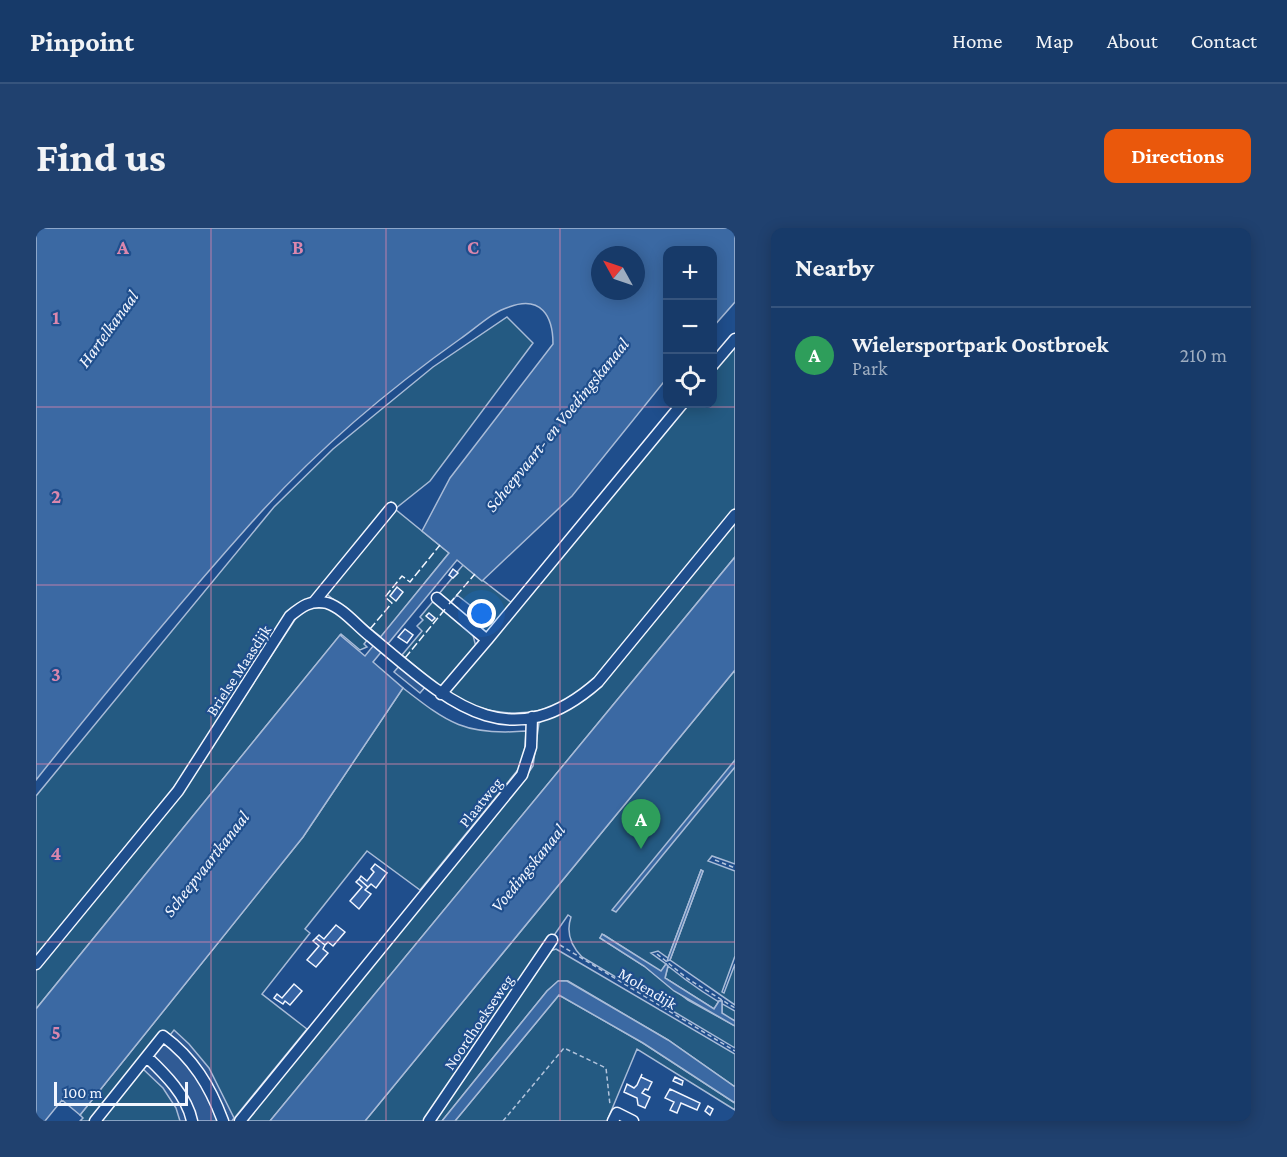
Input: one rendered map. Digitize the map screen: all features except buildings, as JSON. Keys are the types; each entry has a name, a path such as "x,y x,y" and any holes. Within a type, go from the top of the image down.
{"street":[{"path":"717,360 735,339"},
{"path":"441,694 679,408"},
{"name":"Brielse Maasdijk","path":"36,964 178,791 290,616 301,606 314,602 391,508"},
{"path":"314,602 338,609 441,694 478,715 501,718 532,717 549,713 578,700 598,682 735,516"},
{"path":"437,598 486,640"},
{"name":"Plaatweg","path":"240,1121 522,775 531,747 532,717"},
{"name":"Noordhoekseweg","path":"429,1121 552,940"},
{"path":"95,1121 164,1036 182,1050 213,1094 223,1121"},
{"path":"147,1057 175,1086 190,1112 192,1121"},
{"path":"615,1117 633,1121"}],"path":[{"path":"715,860 735,868"},
{"name":"Molendijk","path":"552,940 735,1051"},
{"path":"657,954 688,979 735,1008"},
{"path":"503,1121 564,1048 606,1068 609,1105 618,1109 615,1117"}],"shaded area":[{"path":"507,317 533,343 430,481 395,509 449,553 381,637 324,592 394,509 391,502 312,599 300,604 194,762 36,957 36,796 274,507 333,449 433,367"},
{"path":"735,343 735,508 591,682 569,698 533,712 504,713 476,707 450,695 450,689 682,408 717,408 717,365"},
{"path":"735,521 735,557 270,1121 244,1121 525,778 533,766 539,723 568,709 596,689"},
{"path":"463,565 512,603 486,635 481,631 489,620 457,595 449,605 438,595"},
{"path":"435,599 472,631 476,647 444,685 438,685 402,655 422,631 417,626 423,620 420,617"},
{"path":"309,608 328,608 335,611 369,638 364,644 367,647 360,650 341,634 36,1009 36,970 182,792 296,618"},
{"path":"400,665 426,686 420,693 394,672"},
{"path":"735,670 735,864 712,856 708,861 735,871 735,956 722,992 724,993 735,964 735,1005 670,960 703,871 701,870 668,958 658,951 651,953 666,964 661,972 604,935 600,938 644,966 688,1000 735,1026 735,1048 582,957 570,938 571,917 568,915 426,1121 365,1121"},
{"path":"403,688 458,725 487,731 526,731 524,761 420,890 367,851 305,929 310,933 262,994 307,1029 232,1121 80,1121 83,1118 80,1115 303,837"},
{"path":"556,949 735,1054 735,1087 668,1040 568,981 559,981 547,991 442,1121 433,1121 550,951"},
{"path":"668,966 719,1002 714,1009 665,978"},
{"path":"559,995 643,1043 735,1103 735,1110 637,1049 607,1121 455,1121"},
{"path":"722,1004 735,1011 735,1021 722,1015"},
{"path":"174,1030 209,1068 234,1118 232,1121 180,1121 176,1108 163,1088 143,1069"}],"water":[{"path":"36,228 735,228 735,302 717,322 717,246 663,246 663,383 572,496 482,581 457,560 373,662 403,688 303,837 80,1115 62,1100 45,1121 36,1121 36,1009 340,635 365,656 449,553 422,531 450,478 553,344 551,325 543,310 537,306 520,304 496,313 404,380 325,448 275,497 224,554 36,780"},
{"name":"Voedingskanaal","path":"735,557 735,670 365,1121 270,1121"},
{"path":"735,760 735,767 616,912 612,910"},
{"path":"701,870 703,871 670,960 667,961"},
{"path":"602,934 661,971 666,964 668,966 665,978 714,1009 719,1001 722,1001 722,1013 735,1021 735,1026 674,991 644,966 600,938"},
{"path":"558,981 567,981 668,1040 735,1087 735,1103 643,1043 559,995 455,1121 442,1121 547,991"}],"fence":[{"path":"370,629 392,603 385,597 402,576 410,582 440,545"},
{"path":"449,604 475,574"},
{"path":"405,658 446,608"}],"place":[{"name":"Wielersportpark Oostbroek","path":"641,849"}],"water label":[{"name":"Hartelkanaal","path":"108,329"},
{"name":"Scheepvaart- en Voedingskanaal","path":"557,425"},
{"name":"Scheepvaartkanaal","path":"206,864"}]}
